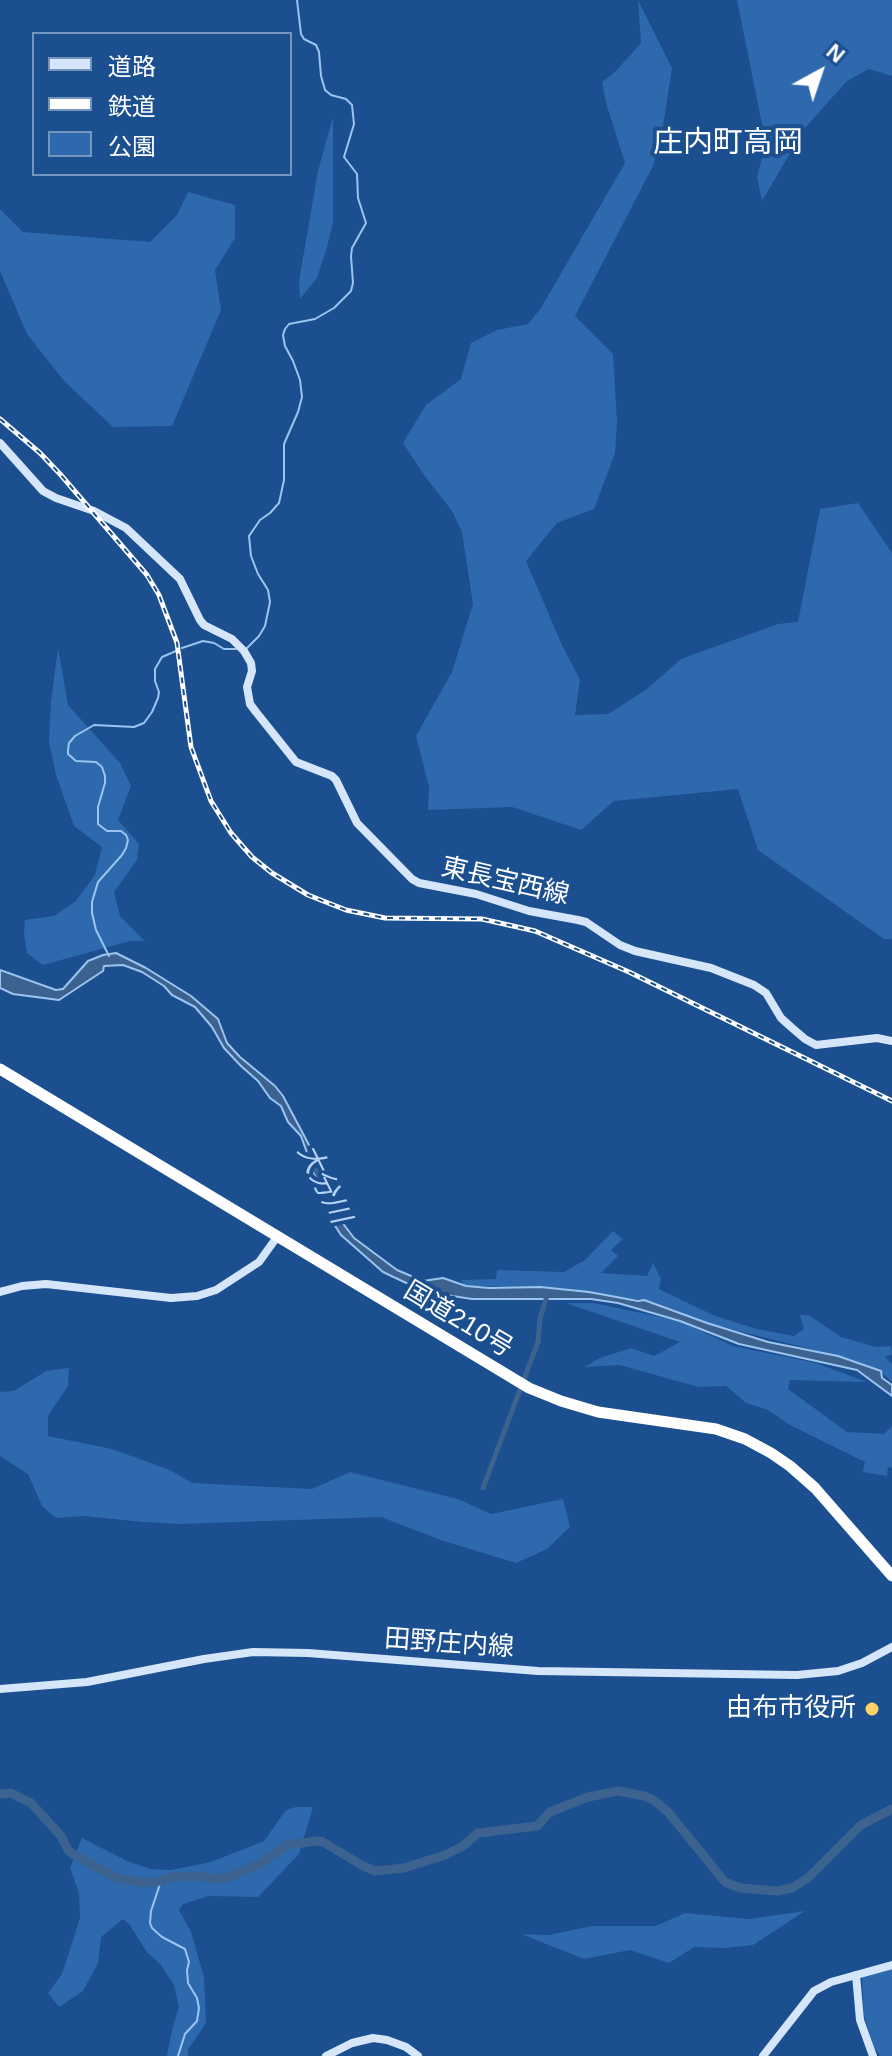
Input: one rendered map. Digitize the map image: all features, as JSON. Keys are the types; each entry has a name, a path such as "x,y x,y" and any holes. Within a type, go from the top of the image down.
{"highway":[{"name":"国道210号","path":"0,1069 529,1388 598,1412 699,1425 738,1436 764,1449 815,1488 892,1576"}],"main road":[{"name":"東長宝西線","path":"0,443 43,491 94,511 126,528 180,579 204,625 232,639 251,663 247,687 250,704 256,712 296,762 336,780 357,823 412,879 476,894 529,911 578,920 635,951 711,968 754,985 766,993 781,1018 816,1045 877,1038 892,1041"},
{"path":"0,1292 46,1284 171,1298 197,1296 216,1290 255,1265 277,1237"},
{"name":"田野庄内線","path":"0,1689 98,1680 204,1659 268,1651 550,1671 807,1675 851,1667 892,1647"},
{"path":"763,2056 814,1991 831,1982 892,1965"},
{"path":"856,1975 860,2020 873,2056"},
{"path":"326,2056 352,2043 373,2038 406,2047 418,2056"}],"green space":[{"path":"638,0 672,68 663,126 653,166 575,316 613,354 617,421 615,453 594,509 557,523 526,561 580,680 575,715 608,714 647,689 681,659 778,624 798,622 820,509 858,503 892,553 892,939 884,939 758,850 738,789 614,801 581,830 512,807 428,810 429,787 416,736 452,672 473,604 462,532 452,511 403,443 426,405 461,379 471,343 497,330 528,324 541,308 625,163 602,82 641,43"},
{"path":"737,0 892,0 892,76 869,69 847,81 805,128 762,201 757,177 766,144"},
{"path":"333,117 333,222 317,278 300,299 299,281 318,171"},
{"path":"188,192 235,205 235,238 215,270 221,310 172,426 113,427 64,381 27,334 0,271 0,209 23,232 150,242 177,215"},
{"path":"58,648 68,705 120,763 131,786 118,820 139,844 137,860 114,892 120,916 145,941 130,941 43,965 27,953 25,920 54,916 76,901 95,875 102,847 74,826 56,775 49,742"},
{"path":"613,1231 623,1239 611,1250 618,1256 601,1273 647,1276 653,1263 661,1279 659,1289 715,1316 794,1336 804,1329 800,1315 810,1316 841,1337 876,1347 891,1346 892,1354 885,1357 892,1364 892,1382 880,1371 838,1356 707,1323 644,1300 540,1287 465,1286 461,1280 496,1279 497,1270 564,1272 585,1260"},
{"path":"566,1303 593,1303 680,1321 733,1346 816,1363 867,1382 790,1380 788,1389 847,1432 884,1434 892,1426 892,1468 888,1467 887,1476 863,1472 865,1462 790,1425 768,1410 746,1403 726,1386 698,1387 620,1365 584,1367 631,1348 654,1356 680,1342"},
{"path":"69,1368 68,1386 48,1416 48,1436 112,1449 170,1470 192,1483 312,1489 350,1472 458,1499 491,1514 563,1499 570,1527 547,1549 516,1563 441,1540 381,1517 180,1524 84,1516 56,1518 42,1506 28,1474 0,1456 0,1392 14,1391 46,1371"},
{"path":"313,1807 299,1854 258,1897 209,1896 183,1904 179,1910 191,1932 204,1977 206,2023 188,2050 188,2056 167,2056 179,2007 174,1985 123,1919 101,1937 98,1963 83,1991 59,2007 48,1993 62,1974 80,1918 79,1893 70,1868 82,1838 127,1861 151,1869 171,1870 211,1862 264,1841 286,1810"},
{"path":"805,1911 753,1945 694,1947 669,1963 630,1950 584,1959 521,1934 548,1935 593,1926 656,1926 685,1913 749,1919"},
{"path":"892,1968 892,2056 880,2056 864,2016 862,1978"}],"water":[{"name":"大分川","path":"116,953 191,996 218,1019 227,1043 283,1096 309,1145 338,1217 354,1238 397,1270 423,1281 443,1278 466,1286 540,1287 644,1300 768,1342 838,1356 881,1371 882,1378 892,1385 892,1396 857,1370 739,1344 680,1321 618,1303 591,1299 472,1299 419,1289 383,1272 341,1235 330,1218 318,1180 309,1167 301,1136 288,1122 281,1106 224,1048 195,1007 172,995 142,972 123,965 104,966 103,971 59,1000 13,994 0,988 0,970 56,990 63,989 88,961"}],"waterway":[{"path":"247,648 265,626 270,602 268,590 251,556 249,536 260,520 279,503 284,480 284,444 302,397 300,380 283,335 289,324 315,319 334,308 351,291 352,248 366,223 358,198 357,174 344,157 354,124 352,105 325,90 319,52 316,45 301,34 297,0"},
{"path":"182,648 203,641 224,649 236,649"},
{"path":"109,956 96,930 92,902 98,882 122,855 128,840 121,831 107,831 98,824 98,807 105,783 102,767 96,762 76,761 68,754 69,743 94,725 134,727 144,723 158,698 155,669 162,657 176,651"},
{"path":"483,1488 538,1342 540,1318 547,1296"},
{"path":"0,1794 11,1793 31,1803 74,1855 117,1878 145,1883 172,1877 229,1877 258,1865 287,1845 317,1841 375,1871 404,1868 445,1855 463,1846 478,1833 537,1826 550,1812 588,1797 618,1791 645,1796 668,1812 725,1882 740,1888 777,1891 792,1888 808,1878 861,1825 892,1809"},
{"path":"161,1881 150,1923 162,1937 185,1949 189,1962 188,1983 199,2008 197,2021 185,2034 178,2056"}],"railway":[{"path":"0,419 60,474 147,575 159,595 177,643 191,747 211,801 231,833 252,857 272,873 308,895 346,910 385,918 482,919 535,931 629,972 892,1101"}],"place":[{"name":"由布市役所","path":"872,1709"}],"district":[{"name":"庄内町高岡","path":"728,144"}]}
